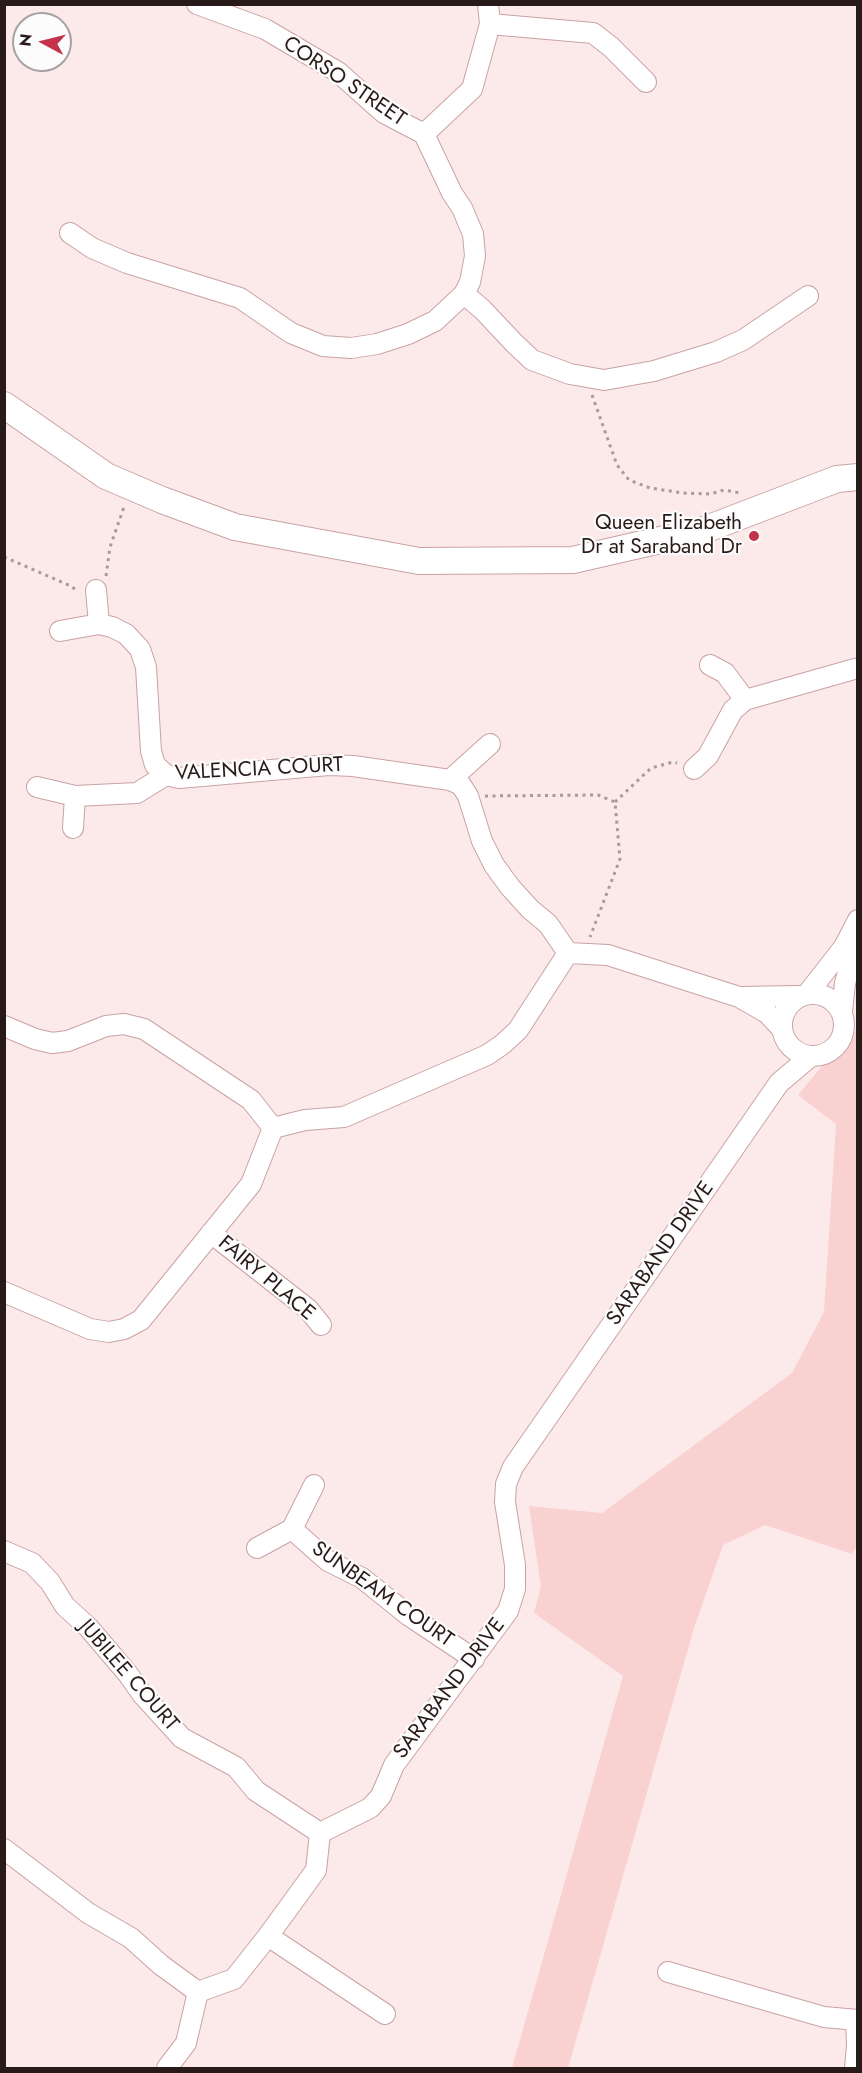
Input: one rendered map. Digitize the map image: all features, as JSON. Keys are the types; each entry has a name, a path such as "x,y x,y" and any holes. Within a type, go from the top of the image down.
{"street":[{"name":"CORSO STREET","path":"197,4 265,29 338,72 384,113 424,134"},
{"path":"70,233 92,248 127,263 240,298 291,333 323,346 351,348 376,345 408,334 435,321 464,294 470,282 475,256 473,234 424,134 472,89 489,14 593,33 646,82"},
{"path":"464,294 532,360 570,374 604,380 654,371 716,352 742,340 808,296"},
{"path":"4,405 106,476 162,500 235,527 419,561 573,560 704,530 847,478 858,461"},
{"path":"96,595 99,624"},
{"path":"60,631 99,624 126,634 140,650 146,667 151,751 155,765 166,774"},
{"path":"710,665 725,674 745,700"},
{"path":"694,769 708,756 733,710 745,700 858,668"},
{"path":"490,744 450,780 461,785 468,796 482,841 494,865 530,909 548,924 576,954 608,956 739,997 767,1013 793,1050 812,1056 822,1055 839,1043 843,1033 842,1012 845,983 858,946"},
{"name":"VALENCIA COURT","path":"37,787 75,796 137,793 166,774 178,778 329,765 353,766 450,780"},
{"path":"73,828 75,796"},
{"path":"784,1035 785,1009 803,995 844,947 858,920"},
{"path":"273,1128 305,1120 344,1117 487,1055 518,1030 576,954"},
{"path":"739,997 818,993 828,997 842,1012"},
{"path":"4,1026 35,1039 52,1043 68,1041 106,1026 124,1024 144,1029 251,1100 273,1128"},
{"name":"SARABAND DRIVE","path":"779,1083 786,1055 784,1035"},
{"name":"SARABAND DRIVE","path":"320,1833 370,1808 381,1796 394,1765 508,1611 515,1589 515,1565 505,1502 506,1484 513,1467 779,1083 812,1056"},
{"path":"4,1292 90,1329 109,1332 124,1329 141,1320 251,1184 273,1128"},
{"name":"FAIRY PLACE","path":"211,1233 308,1309 321,1325"},
{"name":"SUNBEAM COURT","path":"257,1548 292,1529 314,1485"},
{"name":"SUNBEAM COURT","path":"292,1529 328,1561 363,1578 408,1615 474,1659"},
{"name":"JUBILEE COURT","path":"4,1551 32,1563 50,1582 65,1606 88,1627 142,1694 182,1738 236,1767 256,1791 320,1833"},
{"path":"198,1992 234,1979 268,1936 316,1870 320,1833"},
{"path":"4,1848 88,1912 131,1938 160,1965 198,1992"},
{"path":"268,1936 385,2014"},
{"path":"668,1972 824,2017 857,2020 855,2068"},
{"path":"167,2068 186,2043 198,1992"}],"path":[{"path":"585,378 617,465 629,480 650,488 683,493 710,494 724,490 737,492 747,497"},
{"path":"4,557 71,585 87,600 105,590 110,547 122,512"},
{"path":"615,802 651,768 673,762 694,769"},
{"path":"468,796 598,795 615,802"},
{"path":"576,954 620,859 615,802"}],"shaded area":[{"path":"857,1028 857,1546 852,1554 765,1525 723,1545 694,1628 568,2068 512,2068 623,1676 534,1613 541,1586 529,1506 602,1513 792,1373 824,1312 836,1124 798,1095 822,1066 839,1058"}],"place":[{"name":"Queen Elizabeth Dr at Saraband Dr","path":"754,536"}]}
